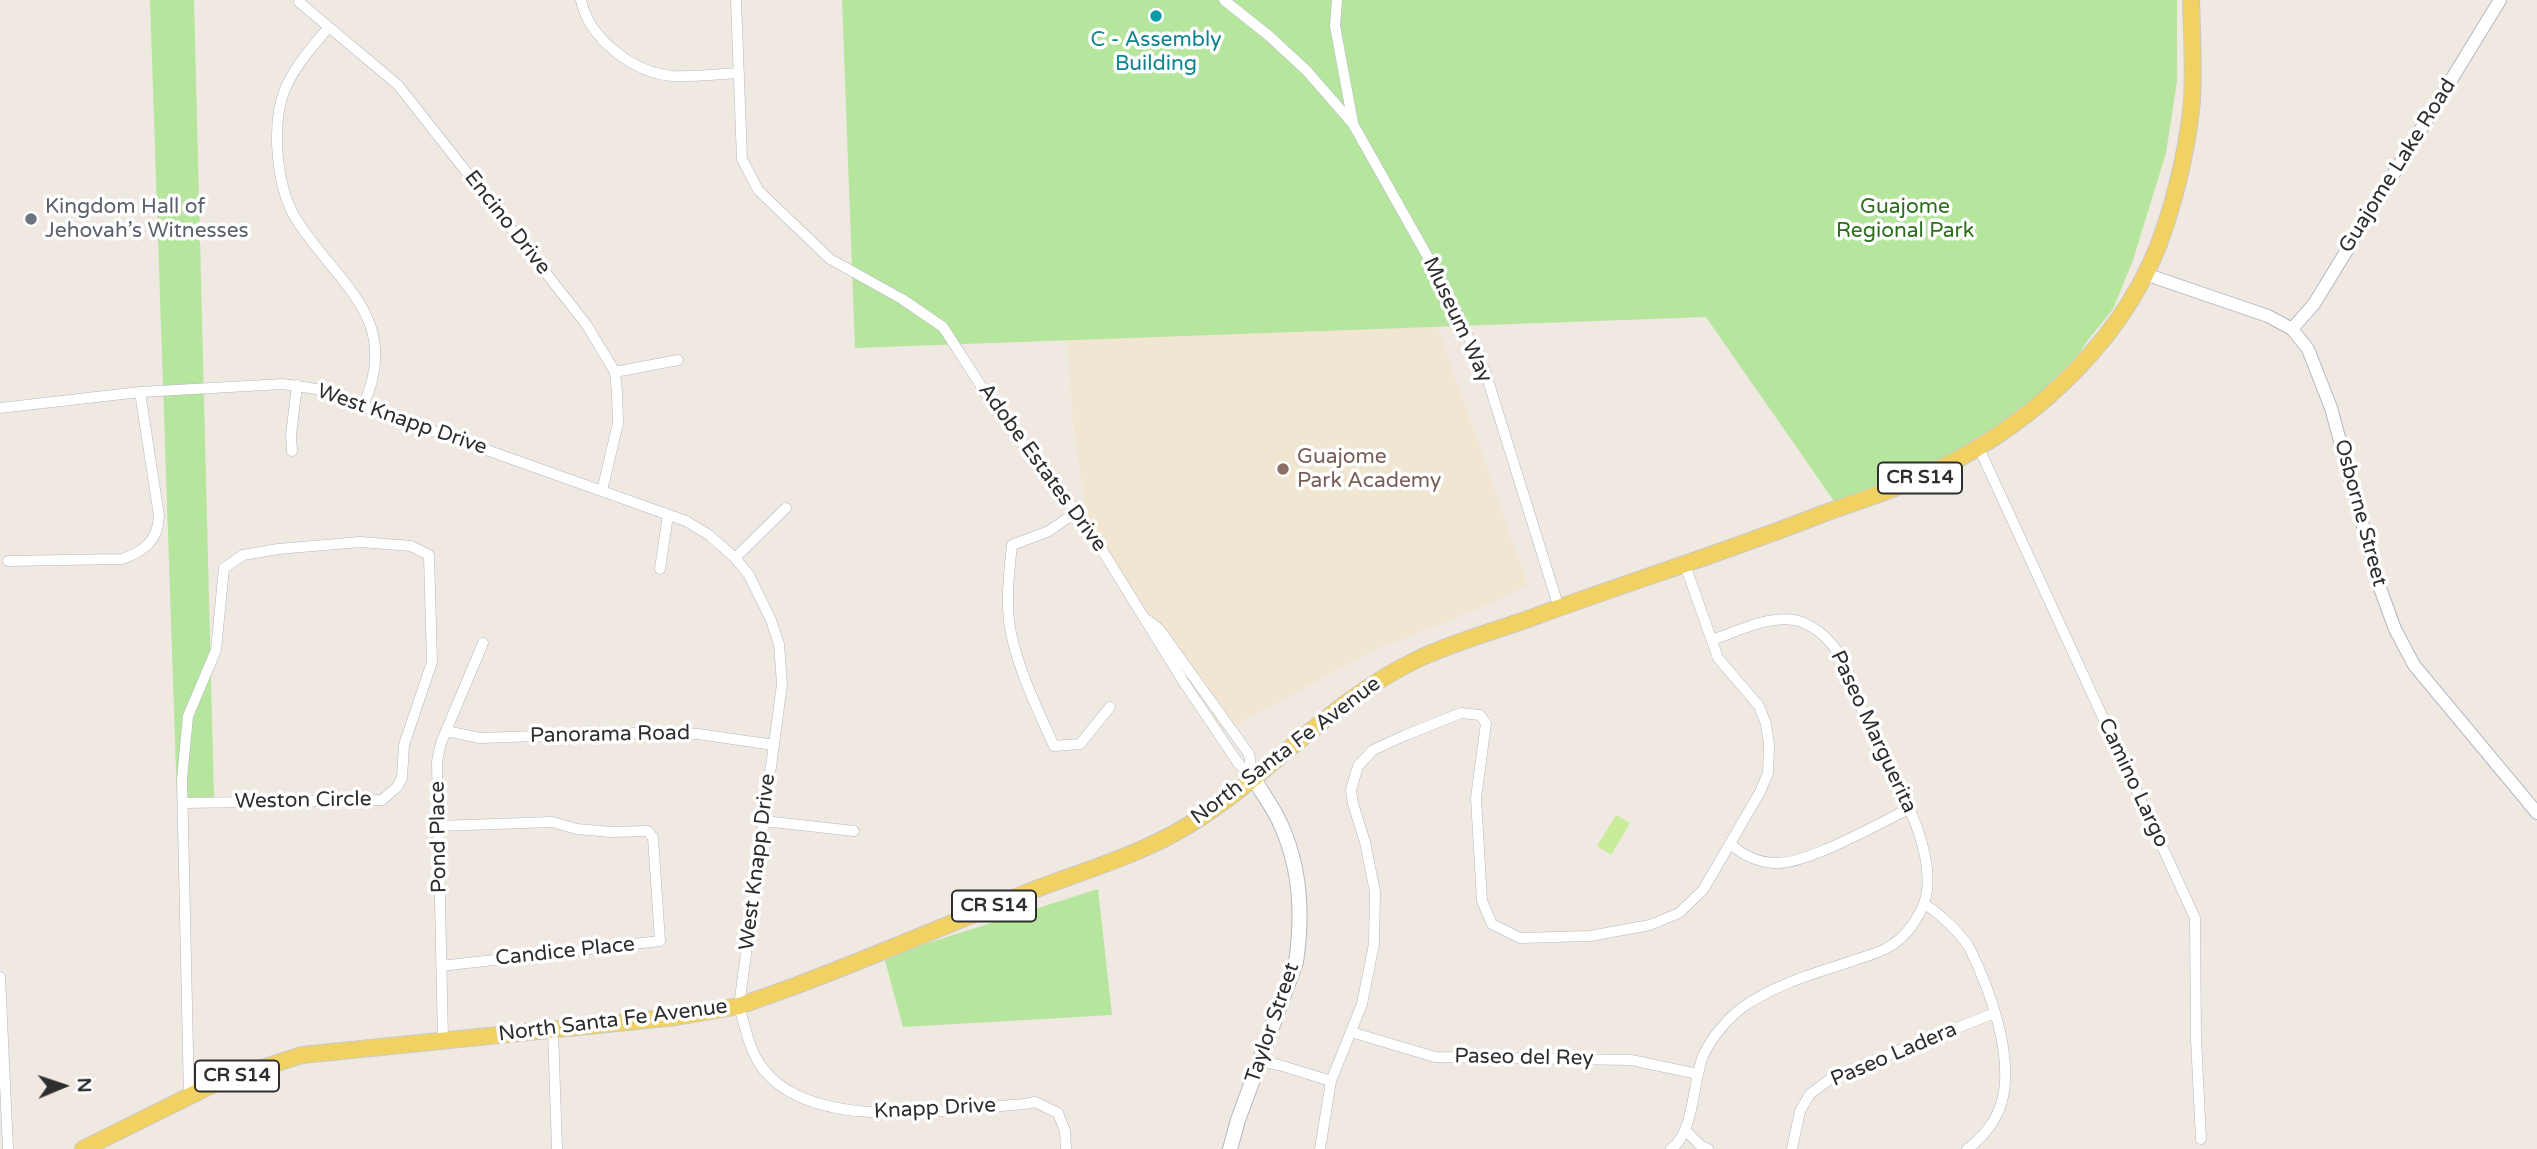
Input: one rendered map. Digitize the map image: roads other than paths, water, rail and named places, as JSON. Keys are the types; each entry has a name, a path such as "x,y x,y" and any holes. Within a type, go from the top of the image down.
{"main road":[{"name":"North Santa Fe Avenue","path":"83,1149 218,1082 302,1055 676,1017 739,1006 819,977 1166,839 1229,800 1325,718 1386,676 1422,657 1685,565 1920,478 1979,448 2040,403 2076,370 2131,301 2145,274 2165,229 2185,147 2192,99 2191,0"},
{"name":"Taylor Street","path":"1230,1149 1296,962 1300,904 1296,866 1281,823 1254,778"}],"street":[{"path":"581,0 601,40 628,62 670,76 739,73"},
{"name":"Adobe Estates Drive","path":"736,0 742,159 758,190 830,259 902,299 943,327 1003,420 1059,487 1142,615 1159,629 1249,754 1254,778"},
{"name":"Museum Way","path":"1224,0 1307,71 1353,124 1438,275 1485,371 1559,608"},
{"name":"Museum Way","path":"1337,0 1335,26 1353,124"},
{"name":"Guajome Lake Road","path":"2292,330 2314,304 2500,0"},
{"name":"Encino Drive","path":"299,2 398,85 586,324 615,372 618,423 602,491"},
{"path":"328,28 300,62 286,88 280,105 278,157 283,187 295,218 359,301 370,324 375,344 375,366 372,386 363,406"},
{"name":"Osborne Street","path":"2145,274 2268,316 2292,330 2308,349 2322,379 2380,588 2395,629 2414,665 2537,813"},
{"path":"615,372 678,360"},
{"path":"292,451 297,385"},
{"name":"West Knapp Drive","path":"0,408 140,392 297,385 330,391 363,406 686,521 709,535 735,558 749,575 779,644 782,684 739,1006"},
{"path":"8,561 122,559 138,554 151,543 159,526 159,516 140,392"},
{"name":"Camino Largo","path":"1979,448 2195,918 2196,1038 2201,1139"},
{"path":"735,558 786,508"},
{"path":"1076,512 1049,531 1012,545 1008,579 1011,632 1032,696 1055,746 1080,744 1110,707"},
{"path":"660,569 668,515"},
{"name":"Weston Circle","path":"183,803 382,800 397,788 402,778 404,745 432,662 429,555 411,546 360,542 243,555 224,568 216,650 188,716 181,779 189,1096"},
{"path":"1320,1149 1331,1081 1362,1003 1374,944 1374,892 1365,842 1351,790 1358,766 1373,750 1461,713 1480,715 1486,723 1476,798 1482,901 1492,924 1520,938 1590,936 1650,925 1679,913 1703,890 1760,792 1768,773 1769,744 1766,724 1759,706 1718,658 1685,565"},
{"name":"Paseo Marguerita","path":"1671,1149 1676,1146 1685,1130 1704,1054 1726,1022 1743,1007 1772,989 1886,949 1911,928 1924,904 1927,869 1909,808 1863,714 1842,657 1824,634 1802,622 1790,620 1764,622 1712,640"},
{"name":"Pond Place","path":"443,1040 437,761 440,743 483,643"},
{"name":"Panorama Road","path":"446,731 480,738 627,733 698,734 774,745"},
{"path":"1731,844 1741,854 1774,863 1801,860 1909,808"},
{"path":"764,821 853,831"},
{"name":"Candice Place","path":"438,826 552,822 588,830 648,831 653,838 660,941 441,966"},
{"path":"1924,904 1936,911 1969,947 1995,1013 2003,1048 2004,1087 2001,1103 1991,1124 1967,1149"},
{"path":"0,977 8,1149"},
{"name":"Knapp Drive","path":"739,1006 750,1043 761,1066 778,1084 800,1098 854,1111 888,1114 1035,1102 1058,1113 1065,1131 1066,1149"},
{"name":"Paseo Ladera","path":"1792,1149 1800,1111 1810,1094 1834,1076 1995,1013"},
{"path":"553,1030 557,1149"},
{"name":"Paseo del Rey","path":"1351,1032 1435,1057 1630,1060 1698,1074"},
{"path":"1259,1061 1331,1081"},
{"path":"1685,1130 1700,1145 1709,1149"}],"place":[{"name":"C - Assembly Building","path":"1156,16"},
{"name":"Kingdom Hall of Jehovah’s Witnesses","path":"31,219"},
{"name":"Guajome Park Academy","path":"1283,469"}],"park label":[{"name":"Guajome Regional Park","path":"1905,219"}]}
